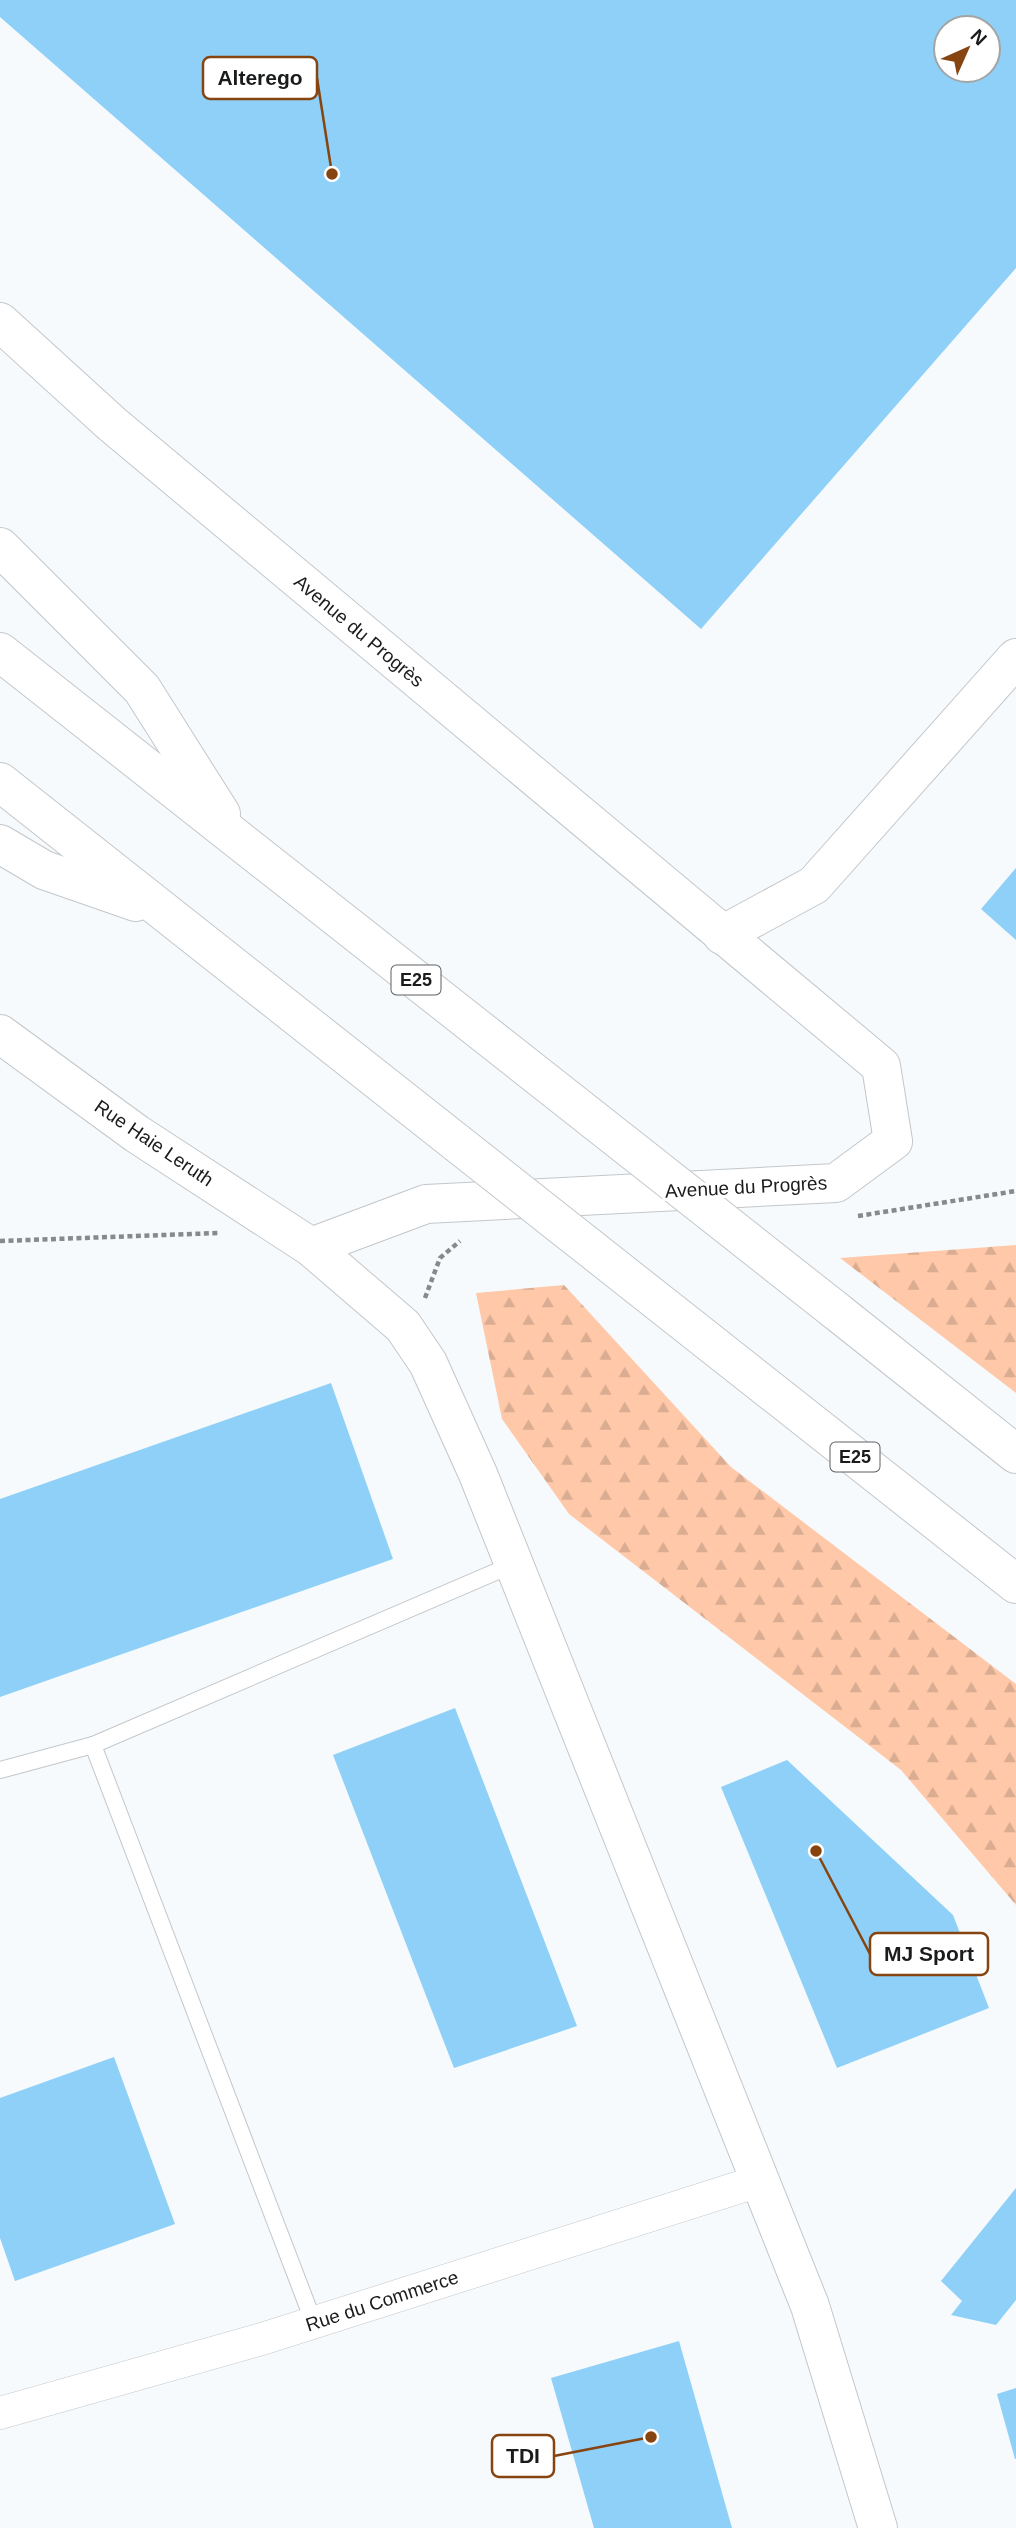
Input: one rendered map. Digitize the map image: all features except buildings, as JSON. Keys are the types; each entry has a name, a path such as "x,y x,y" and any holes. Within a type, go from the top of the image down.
{"main road":[{"name":"Avenue du Progrès","path":"0,322 122,433 881,1066 893,1141 836,1183 426,1204 311,1247"},
{"path":"0,547 142,689 237,839"},
{"name":"E25","path":"0,652 1016,1454"},
{"path":"722,935 814,885 1016,658"},
{"name":"E25","path":"0,782 1016,1584"},
{"path":"0,844 44,870 166,913"},
{"name":"Rue Haie Leruth","path":"0,1034 137,1135 311,1247 403,1326 428,1363 514,1564 810,2306 878,2528"}],"street":[{"name":"Rue du Commerce","path":"0,2413 314,2323 761,2180"}],"lane":[{"path":"0,1770 93,1745 514,1564"},
{"path":"93,1745 314,2323"}],"path":[{"path":"865,1216 896,1208 1016,1191"},
{"path":"0,1241 122,1236"}],"green space":[{"path":"1016,1245 1016,1393 840,1258"},
{"path":"564,1285 731,1467 1016,1684 1016,1905 901,1770 569,1514 502,1419 476,1293"}],"place":[{"name":"Alterego","path":"332,174"},
{"name":"MJ Sport","path":"816,1851"},
{"name":"TDI","path":"651,2437"}]}
